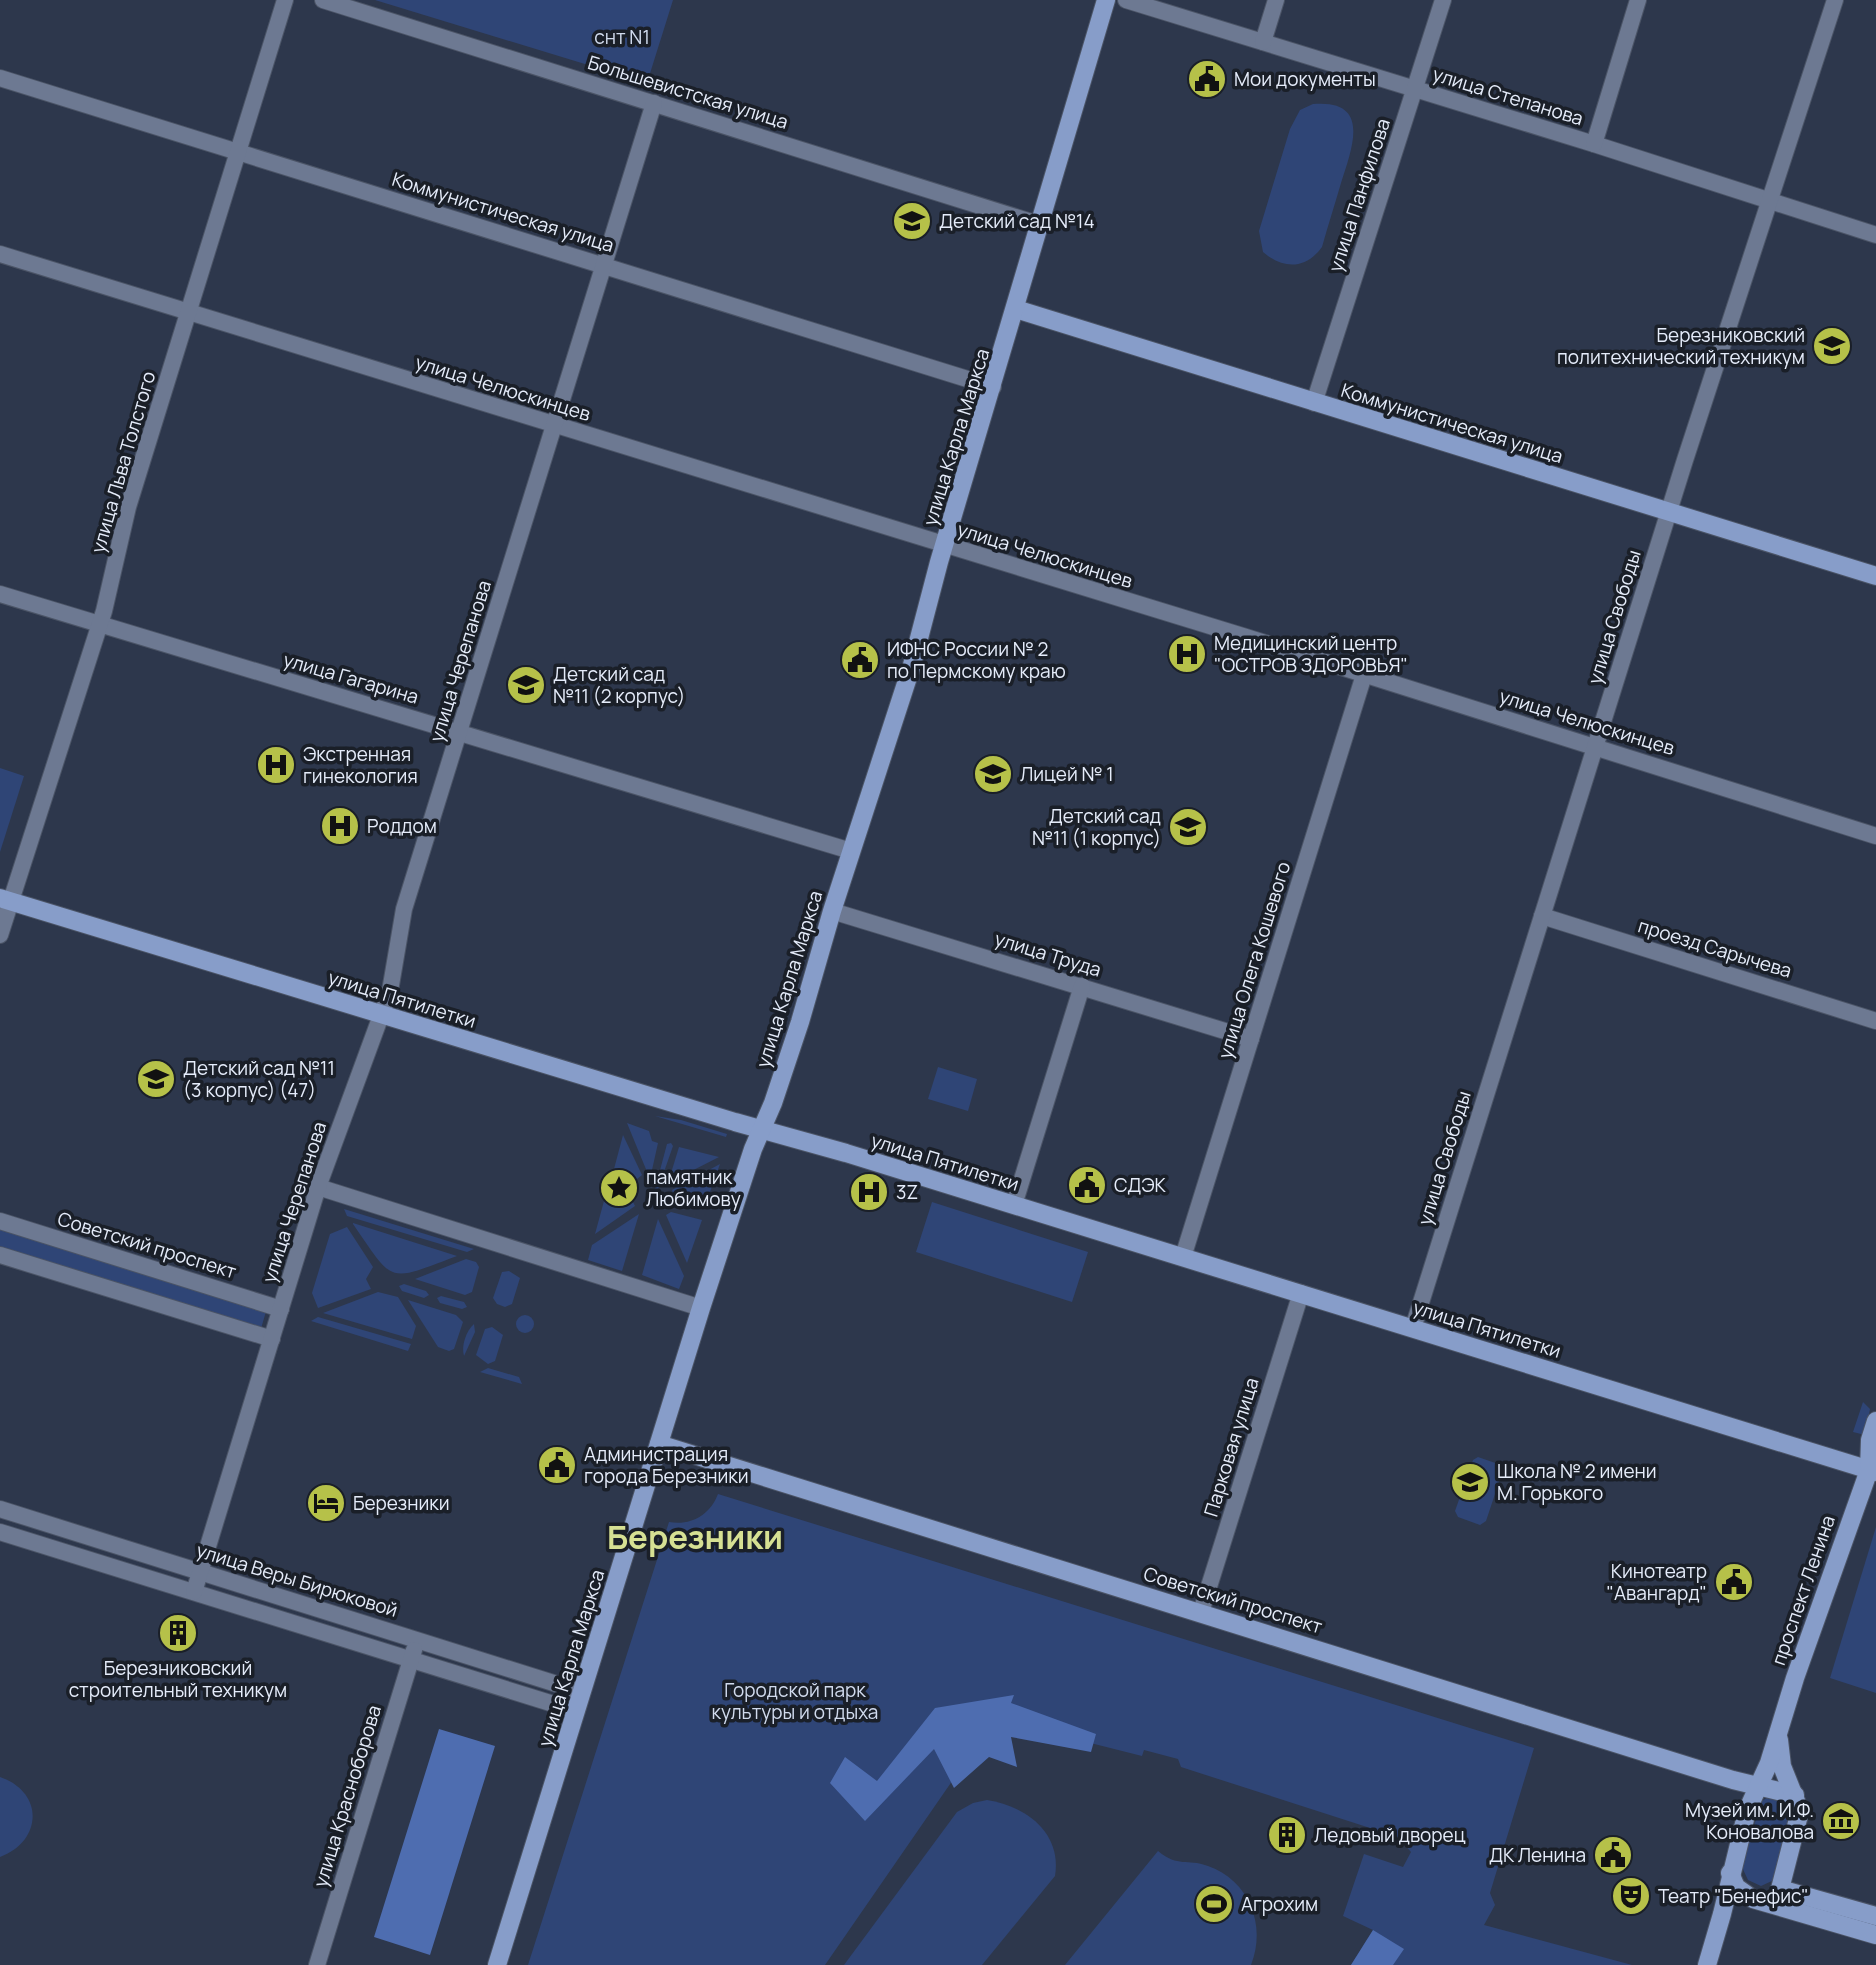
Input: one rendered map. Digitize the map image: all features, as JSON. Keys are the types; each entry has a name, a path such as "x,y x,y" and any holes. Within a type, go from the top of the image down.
{"main road":[{"name":"улица Карла Маркса","path":"497,1965 701,1308 800,1022 832,911 912,665 1106,0"},
{"name":"Коммунистическая улица","path":"1016,309 1876,576"},
{"name":"улица Пятилетки","path":"6,899 1873,1468"},
{"name":"проспект Ленина","path":"1707,1965 1723,1914 1730,1873 1746,1811 1780,1726 1873,1468 1870,1440 1876,1420"},
{"name":"Советский проспект","path":"659,1444 1733,1780 1795,1795"},
{"name":"проспект Ленина","path":"1780,1726 1779,1754 1799,1804 1800,1820 1780,1889"},
{"path":"1730,1873 1736,1887 1754,1899 1876,1935"},
{"path":"1723,1914 1729,1907 1780,1889 1876,1916"}],"street":[{"name":"улица Льва Толстого","path":"0,935 6,899 99,624 128,508 285,0"},
{"name":"Большевистская улица","path":"323,0 1041,225"},
{"name":"улица Степанова","path":"1126,0 1594,144 1876,235"},
{"path":"1263,42 1276,0"},
{"name":"улица Панфилова","path":"1314,403 1443,0"},
{"path":"1594,144 1638,0"},
{"name":"улица Свободы","path":"1413,1328 1668,512 1835,0"},
{"name":"Коммунистическая улица","path":"0,78 993,387"},
{"name":"улица Черепанова","path":"194,1592 318,1187 390,991 404,909 654,103"},
{"name":"улица Челюскинцев","path":"0,254 1876,836"},
{"name":"улица Гагарина","path":"0,594 851,851"},
{"name":"улица Олега Кошевого","path":"1183,1257 1364,675"},
{"name":"улица Труда","path":"832,911 1251,1039"},
{"name":"проезд Сарычева","path":"1542,916 1876,1021"},
{"path":"1014,1205 1082,986"},
{"path":"318,1187 701,1308"},
{"name":"Советский проспект","path":"0,1221 281,1309"},
{"path":"0,1255 272,1339"},
{"name":"Парковая улица","path":"1201,1612 1301,1293"},
{"name":"улица Веры Бирюковой","path":"0,1509 582,1692"},
{"path":"65,1551 71,1531"},
{"path":"0,1532 576,1711"},
{"name":"улица Красноборова","path":"317,1965 417,1640"}],"green space":[{"name":"снт N1","path":"375,0 673,0 647,83"},
{"path":"1313,104 1344,109 1351,118 1353,141 1322,247 1309,260 1287,264 1263,252 1259,231 1290,129 1300,110"},
{"path":"0,768 24,776 0,852"},
{"path":"938,1067 977,1079 968,1111 928,1099"},
{"path":"655,1116 681,1120 727,1134 726,1137"},
{"path":"627,1123 649,1131 652,1141 658,1143 650,1179"},
{"path":"623,1135 642,1175 637,1179 614,1169"},
{"path":"671,1143 673,1146 657,1192 655,1189 667,1144"},
{"path":"679,1147 719,1157 668,1183"},
{"path":"720,1164 705,1206 675,1198 672,1190"},
{"path":"632,1200 635,1206 595,1234 604,1201"},
{"path":"932,1202 1088,1252 1072,1302 916,1252"},
{"path":"344,1209 474,1249 467,1252 347,1216"},
{"path":"671,1212 702,1220 687,1263 666,1215"},
{"path":"639,1214 622,1271 588,1260 592,1245"},
{"path":"658,1219 684,1276 679,1289 642,1275"},
{"path":"353,1224 457,1256 417,1271 394,1273 377,1258"},
{"path":"0,1225 267,1308 260,1332 0,1251"},
{"path":"347,1227 373,1267 366,1279 371,1289 318,1308 312,1293 330,1234"},
{"path":"466,1259 476,1262 479,1267 472,1292 465,1295 415,1279"},
{"path":"509,1271 520,1278 512,1304 505,1307 497,1304 493,1298 502,1272"},
{"path":"404,1284 426,1291 429,1295 424,1298 402,1291 399,1286"},
{"path":"378,1292 398,1297 416,1326 412,1339 323,1313"},
{"path":"441,1296 464,1302 467,1307 462,1309 440,1303 437,1298"},
{"path":"408,1300 456,1315 463,1322 454,1349 449,1351 438,1347"},
{"path":"525,1315 533,1320 534,1324 529,1332 525,1333 517,1328 516,1324 521,1316"},
{"path":"318,1317 411,1344 408,1351 311,1321"},
{"path":"474,1324 475,1332 464,1356 465,1339"},
{"path":"492,1327 503,1335 495,1361 488,1364 476,1355 485,1329"},
{"path":"488,1368 519,1377 522,1384 480,1372"},
{"path":"1863,1402 1870,1409 1865,1435 1853,1432"},
{"path":"1478,1457 1501,1465 1503,1470 1486,1521 1480,1525 1458,1517 1455,1511 1473,1460"},
{"name":"Городской парк культуры и отдыха","path":"718,1494 1534,1748 1490,1893 1495,1905 1484,1925 1632,1965 1351,1965 1373,1930 1343,1916 1364,1854 1403,1867 1411,1852 1398,1837 1181,1767 1178,1759 1144,1750 1142,1756 995,1719 825,1965 528,1965 669,1522 685,1522 699,1517 710,1508"},
{"path":"1876,1527 1876,1693 1830,1678"},
{"path":"0,1777 25,1794 33,1817 24,1840 14,1850 0,1857"},
{"path":"1770,1796 1783,1796 1794,1808 1774,1880 1761,1886 1748,1880 1741,1865 1762,1801"},
{"path":"987,1800 1015,1808 1028,1815 1047,1835 1056,1861 1055,1876 982,1965 844,1965 957,1812 973,1803"},
{"path":"1158,1851 1177,1861 1208,1866 1234,1882 1244,1893 1251,1906 1257,1935 1251,1965 1065,1965"}],"shaded area":[{"path":"1014,1695 1011,1703 1096,1734 1091,1752 1011,1737 1017,1767 989,1757 954,1788 934,1749 865,1821 830,1783 845,1757 877,1781 935,1708"},
{"path":"439,1729 495,1746 430,1955 374,1937"},
{"path":"1373,1930 1404,1949 1393,1965 1351,1965"}],"place":[{"name":"Мои документы","path":"1207,79"},
{"name":"Детский сад №14","path":"912,221"},
{"name":"Березниковский политехнический техникум","path":"1832,346"},
{"name":"Медицинский центр \"ОСТРОВ ЗДОРОВЬЯ\"","path":"1187,654"},
{"name":"ИФНС России № 2 по Пермскому краю","path":"860,660"},
{"name":"Детский сад №11 (2 корпус)","path":"526,685"},
{"name":"Экстренная гинекология","path":"276,765"},
{"name":"Лицей № 1","path":"993,774"},
{"name":"Роддом","path":"340,826"},
{"name":"Детский сад №11 (1 корпус)","path":"1188,827"},
{"name":"Детский сад №11 (3 корпус) (47)","path":"156,1079"},
{"name":"СДЭК","path":"1087,1185"},
{"name":"памятник Любимову","path":"619,1188"},
{"name":"3Z","path":"869,1192"},
{"name":"Администрация города Березники","path":"557,1465"},
{"name":"Школа № 2 имени М. Горького","path":"1470,1482"},
{"name":"Березники","path":"326,1503"},
{"name":"Кинотеатр \"Авангард\"","path":"1734,1582"},
{"name":"Березниковский строительный техникум","path":"178,1633"},
{"name":"Музей им. И.Ф. Коновалова","path":"1841,1821"},
{"name":"Ледовый дворец","path":"1287,1835"},
{"name":"ДК Ленина","path":"1613,1855"},
{"name":"Театр \"Бенефис\"","path":"1631,1896"},
{"name":"Агрохим","path":"1214,1904"}],"district":[{"name":"Березники","path":"695,1537"}]}
